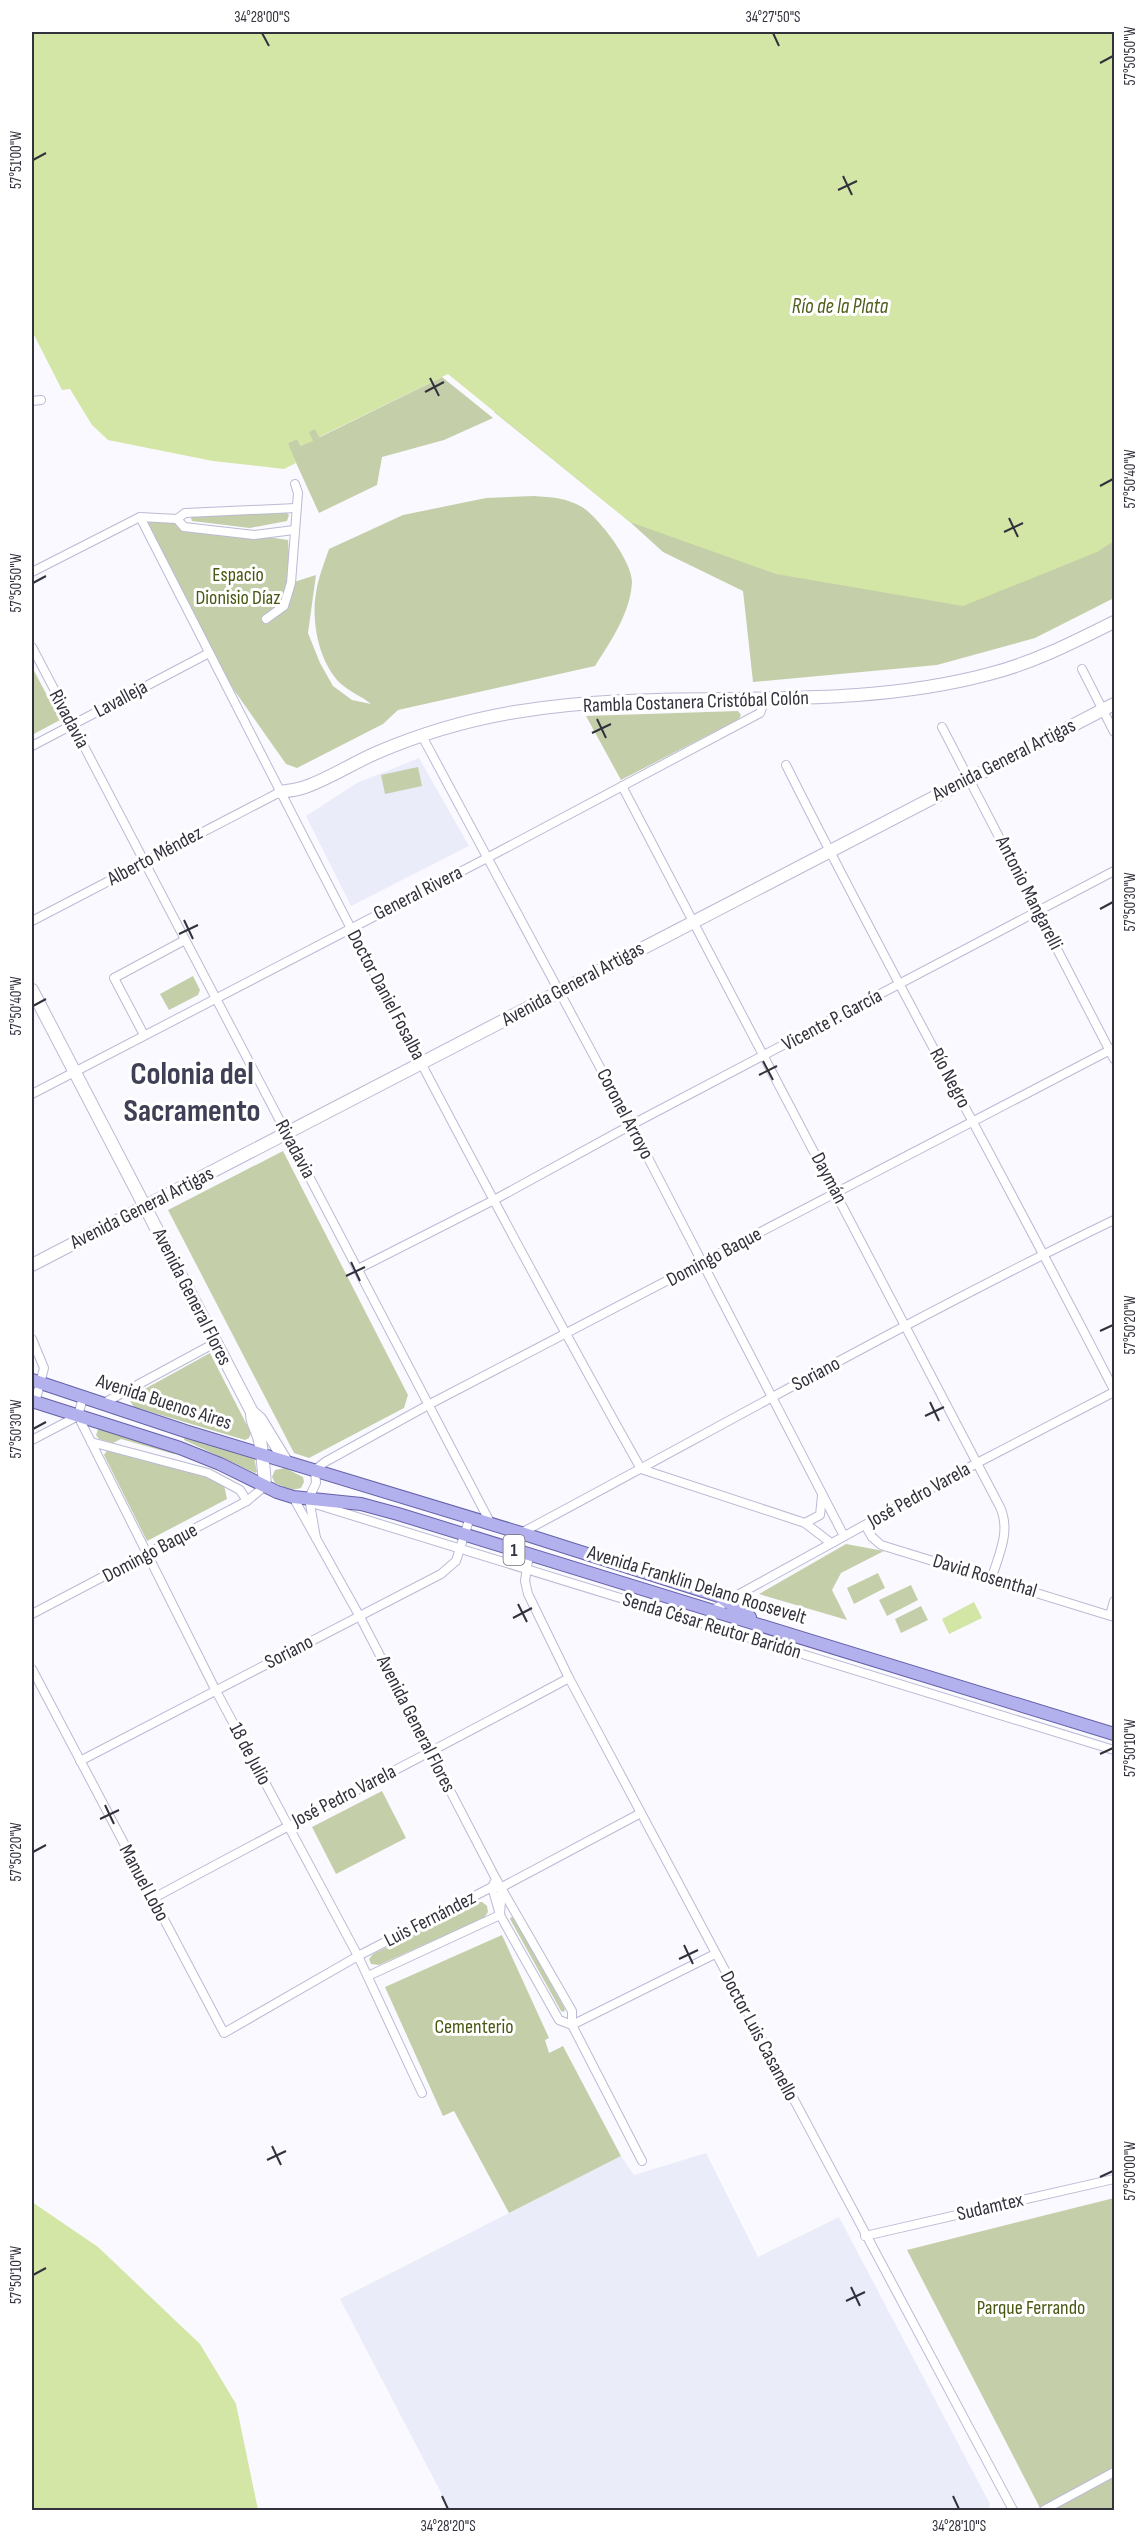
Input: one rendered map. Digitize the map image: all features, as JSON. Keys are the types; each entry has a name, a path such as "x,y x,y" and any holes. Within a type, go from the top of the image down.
{"main road":[{"name":"Avenida Buenos Aires","path":"36,1381 102,1404 285,1460"},
{"name":"Avenida Buenos Aires","path":"33,1402 180,1448 265,1486"},
{"name":"Avenida Franklin Delano Roosevelt","path":"285,1460 541,1539 723,1599"},
{"name":"Avenida Franklin Delano Roosevelt","path":"265,1486 293,1497 361,1504 465,1534 1114,1734"},
{"name":"1","path":"723,1599 760,1624"}],"street":[{"path":"266,619 278,613 284,606 291,583 298,494 295,484"},
{"path":"32,572 140,517 177,519 185,513 296,508"},
{"name":"Doctor Daniel Fosalba","path":"140,517 280,792 494,1200 641,1469"},
{"path":"177,519 184,527 254,535 294,530"},
{"name":"Rambla Costanera Cristóbal Colón","path":"280,792 302,788 365,758 422,736 484,718 562,706 608,703 765,700 898,692 964,680 1031,661 1114,622"},
{"name":"Rivadavia","path":"32,647 491,1524"},
{"name":"Lavalleja","path":"32,746 209,653"},
{"path":"1082,669 1109,707 1114,732"},
{"name":"General Rivera","path":"32,1094 487,858 760,713 765,700"},
{"name":"Avenida General Artigas","path":"32,1265 1109,707"},
{"name":"Antonio Mangarelli","path":"942,727 1112,1049 1114,1059"},
{"name":"Coronel Arroyo","path":"422,736 631,1125 844,1536"},
{"name":"Río Negro","path":"786,765 899,984 1045,1254 1114,1391"},
{"name":"Daymán","path":"622,786 978,1462 1005,1522 1005,1534 992,1577"},
{"name":"Alberto Méndez","path":"32,921 280,792"},
{"name":"Vicente P. García","path":"358,1269 494,1200 631,1125 1114,871"},
{"path":"144,1035 114,978 185,940"},
{"name":"Avenida General Flores","path":"32,990 252,1412 261,1419 285,1460"},
{"name":"Domingo Baque","path":"315,1470 325,1462 430,1404 1112,1049"},
{"name":"Soriano","path":"521,1533 907,1326 1114,1220"},
{"path":"32,1339 44,1368 36,1381 33,1402"},
{"path":"102,1404 215,1343"},
{"name":"José Pedro Varela","path":"712,1610 723,1599 831,1544 978,1462 1114,1391"},
{"path":"32,1440 78,1416 83,1397"},
{"name":"Avenida General Flores","path":"252,1412 251,1420 258,1435 262,1454 265,1486"},
{"name":"18 de Julio","path":"78,1416 215,1689 358,1956 422,2093"},
{"path":"91,1442 208,1473 240,1490 247,1501"},
{"path":"641,1469 805,1523 831,1544"},
{"path":"309,1500 316,1483 315,1470"},
{"name":"Domingo Baque","path":"32,1614 247,1501 265,1486"},
{"path":"805,1523 820,1515 822,1496"},
{"name":"Avenida General Flores","path":"293,1497 360,1617 430,1753 494,1883 500,1915 558,2020 572,2025"},
{"name":"Avenida General Flores","path":"309,1500 316,1538"},
{"name":"Senda César Reutor Baridón","path":"309,1500 1114,1750"},
{"name":"Soriano","path":"80,1761 215,1689 441,1574 453,1565 461,1548 470,1517"},
{"name":"David Rosenthal","path":"865,1524 872,1537 881,1545 992,1577 1112,1616"},
{"name":"Doctor Luis Casanello","path":"541,1539 526,1569 525,1581 528,1594 639,1814 1012,2511"},
{"path":"1112,1616 1114,1601"},
{"path":"708,1625 712,1610"},
{"name":"Manuel Lobo","path":"32,1669 224,2033"},
{"name":"José Pedro Varela","path":"152,1899 569,1678"},
{"path":"368,1976 500,1915 502,1887 639,1814"},
{"name":"Avenida General Flores","path":"494,1883 502,1887 572,2012 572,2025 642,2161"},
{"name":"Luis Fernández","path":"224,2033 358,1956 494,1883"},
{"path":"572,2025 715,1954"},
{"name":"Sudamtex","path":"865,2236 1114,2179"},
{"path":"1044,2511 1114,2472"}],"shaded area":[{"path":"419,758 469,846 351,906 306,816 357,783"},
{"path":"706,2153 758,2257 839,2217 990,2504 988,2510 450,2510 340,2299 621,2156 634,2175"}],"green space":[{"path":"442,377 493,418 444,440 382,457 377,485 319,513 287,443 297,439 301,446 309,432 315,428 320,437"},
{"path":"1114,398 1114,598 1035,638 937,665 753,682 743,591 663,552 630,522 494,412"},
{"name":"Espacio Dionisio Díaz","path":"534,496 565,500 582,507 606,530 631,574 632,583 624,616 595,666 398,710 383,724 297,768 286,764 222,673 146,519 288,540 291,583 316,575 308,633 320,663 333,686 352,700 371,704 341,684 333,675 318,642 315,616 316,593 329,549 403,515 486,498"},
{"path":"287,513 289,515 287,521 250,528 192,521 191,518 192,516"},
{"path":"32,667 60,720 32,735"},
{"path":"738,711 741,715 739,719 621,780 586,716"},
{"path":"418,767 422,786 385,794 381,775"},
{"path":"193,976 200,990 198,995 169,1010 160,994"},
{"path":"283,1151 408,1395 404,1408 309,1458 294,1453 168,1210"},
{"path":"210,1353 251,1433 245,1440 134,1407 130,1401 132,1396"},
{"path":"99,1427 175,1451 174,1454 121,1439 113,1443 99,1439 96,1435"},
{"path":"185,1435 254,1457 257,1472 184,1440"},
{"path":"109,1448 207,1477 224,1485 227,1499 147,1541 104,1455"},
{"path":"285,1468 303,1477 304,1482 301,1488 292,1490 275,1483 272,1477 275,1470"},
{"path":"846,1544 884,1551 841,1573 832,1590 847,1620 759,1594"},
{"path":"878,1573 885,1588 854,1604 847,1588"},
{"path":"911,1585 918,1600 887,1616 879,1600"},
{"path":"921,1606 928,1620 901,1633 895,1619"},
{"path":"382,1791 406,1838 336,1874 312,1827"},
{"path":"477,1902 482,1902 487,1906 488,1912 484,1918 379,1965 371,1964 369,1959 373,1954"},
{"path":"514,1918 565,2009 564,2012 561,2011 510,1919"},
{"name":"Cementerio","path":"502,1935 549,2038 545,2040 549,2053 563,2046 621,2156 509,2213 454,2111 443,2116 385,1987"},
{"name":"Parque Ferrando","path":"1114,2198 1114,2510 1041,2510 907,2250"}],"water":[{"name":"Río de la Plata","path":"32,32 1114,32 1114,541 1097,552 963,606 776,574 630,522 448,374 319,437 315,429 309,432 313,441 301,446 297,439 288,443 296,463 284,469 213,461 108,440 92,425 70,389 62,390 32,331"},
{"path":"974,1602 982,1618 949,1634 942,1619"},
{"path":"32,2202 98,2247 200,2344 236,2404 258,2510 32,2510"}],"district":[{"name":"Colonia del Sacramento","path":"192,1092"}]}
